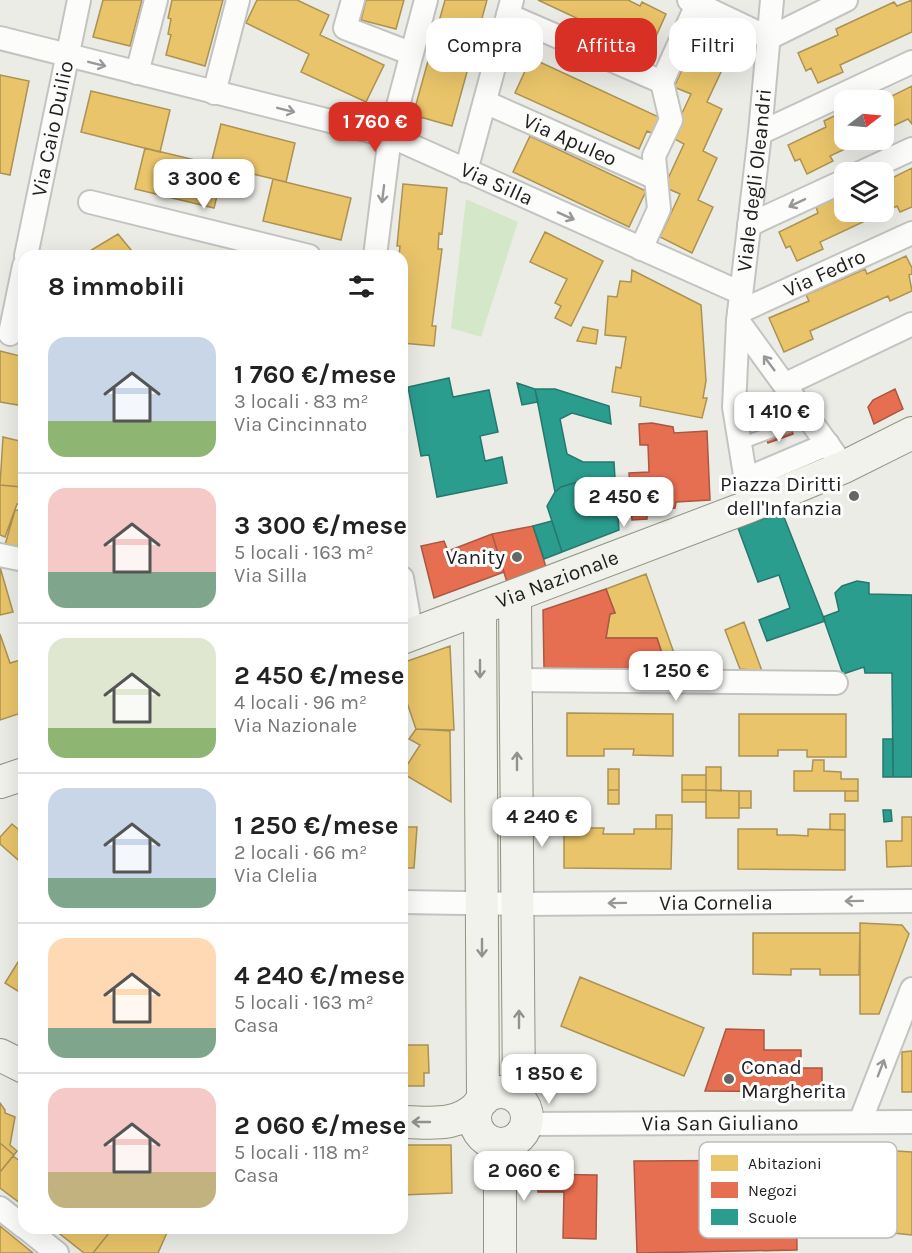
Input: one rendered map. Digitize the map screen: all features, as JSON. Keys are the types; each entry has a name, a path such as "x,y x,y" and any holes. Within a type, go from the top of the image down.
{"street":[{"name":"Via Caio Duilio","path":"27,250 79,0"},
{"path":"137,73 156,0"},
{"path":"214,93 238,0"},
{"path":"353,0 345,28 410,53"},
{"path":"376,250 390,136 410,53 426,0"},
{"name":"Viale degli Oleandri","path":"748,492 735,407 739,309 760,133 772,0"},
{"path":"641,249 659,209 654,156 671,120 662,82 695,1 769,38 846,0"},
{"path":"466,171 510,7 662,82"},
{"name":"Via Silla","path":"0,38 390,136 641,249 739,309"},
{"path":"760,133 912,62"},
{"name":"Via Apuleo","path":"485,102 656,178"},
{"path":"884,162 912,149"},
{"path":"749,225 834,186"},
{"path":"90,202 285,250"},
{"name":"Via Fedro","path":"739,309 912,233"},
{"path":"11,334 18,297"},
{"path":"739,309 786,384 836,456"},
{"path":"786,384 912,324"},
{"name":"Via Nazionale","path":"408,637 515,597 748,492 836,456 912,434"},
{"path":"0,555 18,559"},
{"path":"500,1253 500,1186 509,1126 518,904 515,597"},
{"path":"480,610 481,904 472,1109 475,1123 509,1126"},
{"path":"516,680 836,683"},
{"name":"Via Cornelia","path":"408,902 518,904 912,901"},
{"path":"860,1122 903,1036 912,990"},
{"path":"408,1121 472,1109 500,1092 509,1126"},
{"name":"Via San Giuliano","path":"509,1126 912,1122"},
{"path":"0,1208 18,1222"},
{"path":"33,1234 57,1253"}],"lane":[{"path":"740,444 810,418"}],"green space":[{"path":"466,199 518,222 481,337 451,328"}],"building: Abitazioni":[{"path":"103,0 142,0 130,46 93,37"},
{"path":"172,0 223,0 205,66 166,55 171,35 168,34 171,19 168,18"},
{"path":"257,0 297,0 329,15 320,35 384,65 366,102 301,72 309,54 246,23"},
{"path":"366,0 404,0 396,29 361,20"},
{"path":"445,0 487,0 482,18 440,18"},
{"path":"538,0 628,0 640,6 642,2 666,14 657,34 657,18 576,18"},
{"path":"912,0 912,32 840,65 843,72 818,83 811,68 806,71 798,53 838,35 836,29 894,2 897,6"},
{"path":"543,64 555,69 555,72 561,72 661,118 654,134 647,131 639,149 515,93 525,72 543,72"},
{"path":"426,68 426,72 467,72 452,126 413,115"},
{"path":"681,72 721,72 707,102 722,109 703,151 717,158 698,200 713,207 692,253 660,237 680,194 664,187 684,144 671,137 691,94 674,87"},
{"path":"0,75 29,81 10,175 0,173"},
{"path":"912,86 912,124 908,119 894,125 894,95"},
{"path":"91,91 170,110 160,152 81,132"},
{"path":"834,116 834,150 843,150 830,156 833,161 807,174 800,159 795,161 788,145 826,127 824,121"},
{"path":"221,124 295,143 286,182 211,164"},
{"path":"530,136 646,191 629,227 513,172"},
{"path":"145,148 224,167 214,208 135,189"},
{"path":"912,168 912,207 900,212 897,206 894,207 894,177"},
{"path":"273,179 351,198 341,240 263,221"},
{"path":"403,184 447,188 442,234 439,233 438,249 442,249 432,326 436,326 434,346 408,344 408,250 400,250 400,246 397,246"},
{"path":"834,198 834,222 863,222 820,242 823,249 797,261 790,246 786,248 779,232 818,213 816,207"},
{"path":"545,232 603,261 571,326 555,318 561,306 555,303 567,279 530,262"},
{"path":"118,234 131,250 91,250"},
{"path":"906,256 912,268 912,274 909,275 912,291 890,301 888,296 810,331 813,339 784,352 769,318 809,301 806,295 865,269 867,274"},
{"path":"632,270 701,305 706,381 703,398 707,398 702,418 640,406 641,397 612,392 616,367 621,368 626,337 605,335 608,296 617,297 620,281 631,282"},
{"path":"583,327 598,330 596,344 577,341"},
{"path":"0,351 18,356 18,405 0,402"},
{"path":"3,437 18,441 18,487 0,485"},
{"path":"0,485 18,487 18,504 5,537 0,535"},
{"path":"15,510 18,510 18,548 5,545"},
{"path":"0,567 13,612 0,615"},
{"path":"646,574 680,670 667,669 657,638 606,638 610,614 615,613 606,589"},
{"path":"744,622 762,671 740,669 725,630"},
{"path":"0,634 10,663 18,661 18,714 0,720"},
{"path":"450,646 454,730 416,729 408,706 408,661"},
{"path":"567,713 673,714 673,756 633,755 634,749 604,749 604,756 567,756"},
{"path":"739,714 846,714 846,757 807,757 807,750 778,750 778,756 739,756"},
{"path":"416,729 450,731 451,802 408,777 408,764 420,745 409,739"},
{"path":"813,760 824,760 824,771 841,772 841,779 858,779 858,791 794,791 794,771 812,771"},
{"path":"706,767 721,767 721,791 706,790"},
{"path":"608,769 619,769 619,790 608,790"},
{"path":"682,775 706,775 706,790 682,790"},
{"path":"608,790 619,790 619,804 608,804"},
{"path":"682,790 706,790 706,802 682,802"},
{"path":"706,790 739,791 739,818 706,818"},
{"path":"739,791 751,791 751,808 739,808"},
{"path":"845,791 858,791 858,801 845,801"},
{"path":"830,814 845,814 845,830 830,830"},
{"path":"656,815 672,815 672,829 656,829"},
{"path":"902,817 912,817 912,866 887,867 886,841 902,841"},
{"path":"12,824 18,829 18,860 0,844 0,837"},
{"path":"408,827 417,827 414,868 408,868"},
{"path":"564,828 604,828 603,834 634,834 634,829 672,829 671,869 564,868"},
{"path":"738,829 777,829 777,835 808,836 808,829 845,830 845,870 738,869"},
{"path":"860,923 902,925 909,934 879,1014 860,1014"},
{"path":"753,933 860,933 859,975 820,975 820,969 791,969 791,975 753,974"},
{"path":"18,962 18,991 5,983"},
{"path":"580,977 704,1028 684,1076 561,1026"},
{"path":"408,1045 428,1045 429,1073 424,1073 424,1086 408,1086"},
{"path":"912,1051 912,1092 902,1092 902,1052"},
{"path":"0,1103 5,1113 15,1117 10,1145 17,1151 14,1155 0,1143"},
{"path":"0,1143 14,1155 0,1172"},
{"path":"408,1145 451,1145 452,1193 408,1195"},
{"path":"897,1151 912,1152 912,1235 897,1233"},
{"path":"13,1156 18,1160 18,1202 0,1188 0,1172"},
{"path":"0,1226 33,1253 0,1253"},
{"path":"60,1234 108,1234 93,1253 84,1253"},
{"path":"108,1234 166,1234 158,1253 93,1253"}],"building: Negozi":[{"path":"895,389 903,409 874,424 868,407 873,400"},
{"path":"783,403 793,434 768,443 757,412"},
{"path":"652,423 673,427 674,433 707,431 710,500 676,502 675,508 647,510 647,519 632,520 629,473 649,472 648,445 640,445 639,424"},
{"path":"533,526 546,567 507,582 492,534"},
{"path":"492,534 504,572 434,598 421,546 444,541 448,551"},
{"path":"606,589 615,613 610,614 606,638 657,638 667,669 544,668 543,610"},
{"path":"726,1029 764,1030 764,1050 801,1050 801,1068 822,1068 822,1092 705,1091"},
{"path":"634,1161 699,1161 699,1238 797,1238 797,1250 637,1253"},
{"path":"538,1174 597,1175 596,1239 563,1238 564,1192 538,1192"}],"building: Scuole":[{"path":"449,378 453,397 489,390 498,432 480,436 485,461 502,457 507,483 437,497 429,455 421,456 408,387"},
{"path":"517,383 535,389 538,402 522,405"},
{"path":"535,389 555,389 609,406 611,424 572,413 560,419 567,454 583,462 614,462 615,479 590,478 561,487 555,492"},
{"path":"590,478 615,479 619,530 562,552 547,506 555,492 561,487"},
{"path":"782,512 825,621 767,641 759,620 790,608 779,575 758,582 738,528"},
{"path":"552,521 562,552 544,559 533,526"},
{"path":"857,581 869,583 869,594 912,595 912,777 893,777 892,673 865,673 864,667 843,674 823,617 839,611 835,593 842,586"},
{"path":"883,739 893,739 893,777 883,777"},
{"path":"883,810 891,810 892,821 884,822"}],"place":[{"name":"Piazza Diritti dell'Infanzia","path":"854,496"},
{"name":"Vanity","path":"517,557"},
{"name":"Conad Margherita","path":"729,1079"}]}
